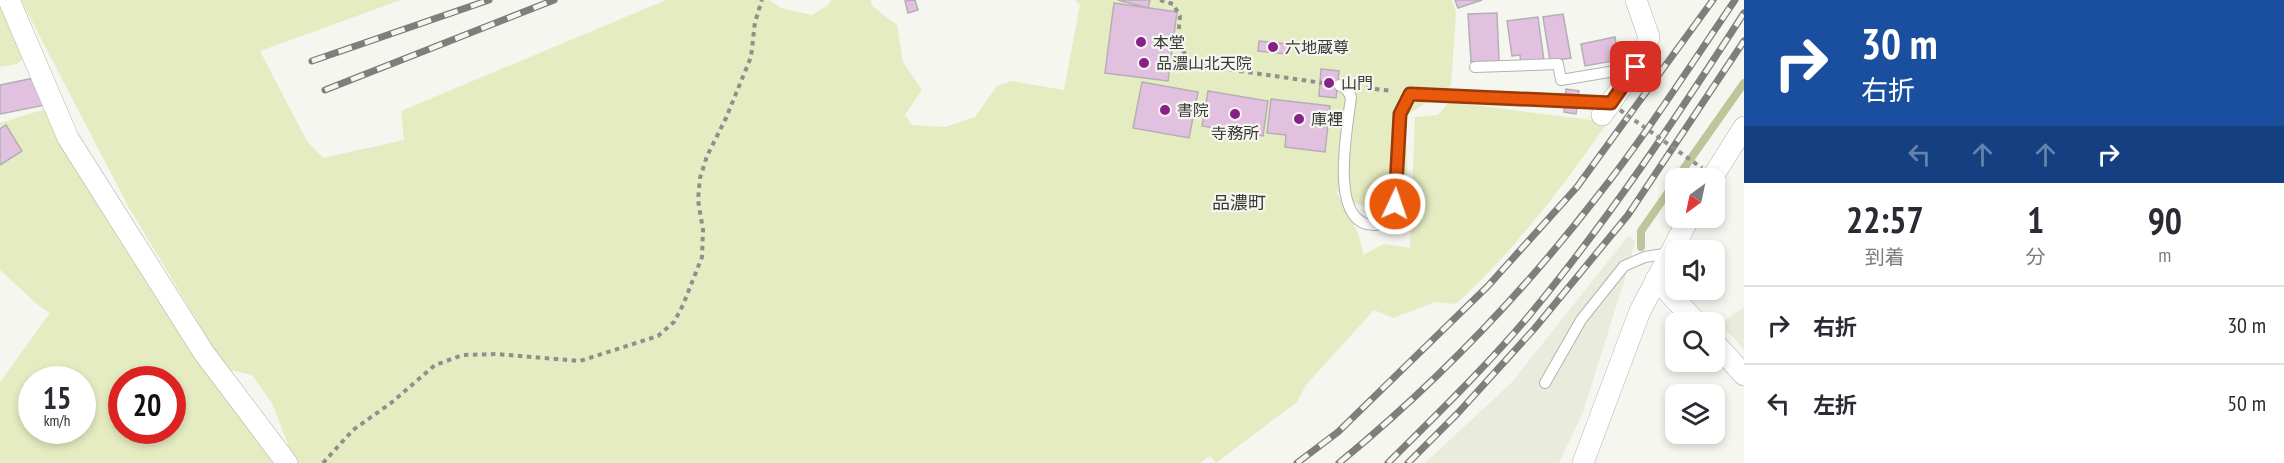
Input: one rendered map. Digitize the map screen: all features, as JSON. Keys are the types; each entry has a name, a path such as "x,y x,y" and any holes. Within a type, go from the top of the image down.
{"street":[{"path":"9,0 68,138 204,353 287,463"},
{"path":"1611,109 1643,56 1648,36 1636,0"},
{"path":"1711,168 1744,127"},
{"path":"1583,463 1640,310 1665,262"},
{"path":"1656,279 1687,312"},
{"path":"1725,354 1744,375"}],"lane":[{"path":"1475,67 1558,64 1561,80 1636,67"},
{"path":"1339,85 1347,90 1350,97 1342,188 1347,205 1355,217 1363,223 1374,225 1384,222 1391,215 1395,204 1400,114 1410,94 1611,109"},
{"path":"1545,383 1581,320 1624,266 1646,257 1665,254"}],"path":[{"path":"323,463 353,430 392,403 435,365 463,355 496,354 580,361 658,336 674,322 702,257 703,230 698,200 700,178 707,156 726,118 751,57 755,22 762,0"},
{"path":"1160,0 1174,2 1180,16 1178,38 1188,63"},
{"path":"1177,62 1295,80"},
{"path":"1611,109 1700,168"}],"shaded area":[{"path":"1628,236 1635,241 1626,275 1583,412 1559,463 1425,463 1511,383"},
{"path":"1744,307 1744,349 1725,329 1725,320"}],"green space":[{"path":"0,0 24,58 17,64 0,67"},
{"path":"21,0 401,0 260,51 307,141 323,158 404,140 401,111 666,0 769,0 781,8 812,15 832,0 871,0 872,6 897,25 903,62 922,90 905,115 912,125 945,127 975,117 997,86 1011,81 1064,90 1080,5 1075,0 1452,0 1456,12 1451,86 1406,116 1408,207 1384,212 1353,203 1335,190 1356,230 1363,255 1384,244 1410,248 1415,117 1438,115 1449,102 1608,122 1537,218 1456,304 1435,302 1393,318 1374,310 1306,385 1297,402 1216,463 1210,456 1200,463 295,463 272,403 252,375 226,369 128,206"},
{"path":"45,109 281,463 0,463 0,382 50,313 0,270 0,123"}],"building":[{"path":"915,0 918,10 908,13 905,1"},
{"path":"1118,0 1150,0 1148,8"},
{"path":"1455,0 1482,0 1458,8"},
{"name":"本堂","path":"1114,3 1177,12 1168,81 1105,73"},
{"path":"1497,13 1499,61 1471,62 1468,14"},
{"path":"1563,14 1571,58 1550,61 1543,17"},
{"path":"1538,17 1544,61 1521,65 1520,55 1512,56 1507,21"},
{"path":"1615,37 1619,60 1585,66 1581,44"},
{"name":"六地蔵尊","path":"1259,41 1288,44 1287,54 1258,51"},
{"name":"山門","path":"1321,69 1339,71 1336,98 1319,96"},
{"path":"39,77 45,105 0,114 0,85"},
{"name":"書院","path":"1142,82 1198,92 1189,138 1133,128"},
{"path":"1566,89 1579,91 1576,114 1564,112"},
{"name":"寺務所","path":"1208,91 1268,101 1263,136 1202,126"},
{"name":"庫裡","path":"1271,99 1330,106 1325,152 1285,147 1286,135 1267,133"},
{"path":"6,125 22,151 0,165 0,129"}],"waterway":[{"path":"1684,168 1744,83"},
{"path":"1641,247 1641,231 1665,197"}],"railway":[{"path":"312,61 489,0"},
{"path":"325,90 554,0"},
{"path":"1297,463 1338,432 1488,286 1577,187 1713,0"},
{"path":"1339,463 1409,402 1475,338 1538,269 1632,150 1735,0"},
{"path":"1388,463 1494,356 1557,282 1640,169 1744,13"},
{"path":"1408,463 1458,413 1535,328 1628,215 1744,41"}],"place":[{"name":"本堂","path":"1141,42"},
{"name":"六地蔵尊","path":"1273,47"},
{"name":"品濃山北天院","path":"1144,63"},
{"name":"山門","path":"1329,83"},
{"name":"書院","path":"1165,110"},
{"name":"寺務所","path":"1235,114"},
{"name":"庫裡","path":"1299,119"}],"district":[{"name":"品濃町","path":"1239,202"}],"route":[{"path":"1395,204 1400,114 1410,94 1611,103 1636,67"}]}
